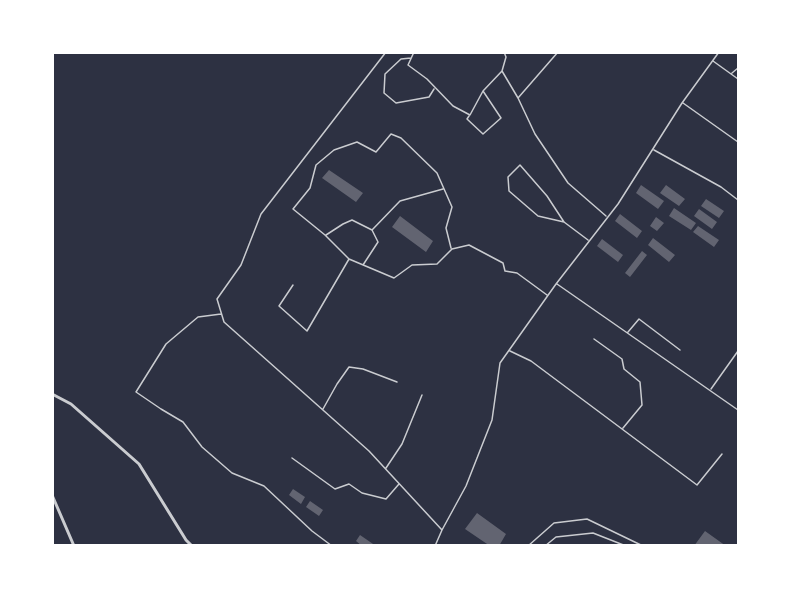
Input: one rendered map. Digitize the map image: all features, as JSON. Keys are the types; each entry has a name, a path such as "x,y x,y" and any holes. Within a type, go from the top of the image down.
{"street":[{"path":"52,394 71,404 139,464 192,546"},
{"path":"52,495 75,546"}],"lane":[{"path":"386,52 261,214 241,265 217,299 224,322 369,451 442,530"},
{"path":"414,52 408,65 453,106 470,115"},
{"path":"483,91 501,118 483,134 466,119 483,91 502,71 506,57 504,52"},
{"path":"519,98 558,52"},
{"path":"435,546 466,486 492,420 500,363 556,284 618,204 682,103 718,52"},
{"path":"412,58 401,59 385,74 384,93 396,103 429,97 435,88"},
{"path":"713,61 738,79"},
{"path":"731,74 738,68"},
{"path":"502,71 519,98 535,134 568,183 607,217"},
{"path":"682,103 738,142"},
{"path":"452,249 446,228 452,207 437,173 401,138 391,134 376,152 357,142 334,150 316,165 310,188 293,209 349,259 394,278 412,265 437,264 452,249 469,245 503,263 505,271 517,273 548,296"},
{"path":"653,149 721,187 738,200"},
{"path":"564,222 538,216 508,191 508,177 520,165 547,196 564,222 589,241"},
{"path":"372,230 400,201 444,189"},
{"path":"325,236 352,220 372,230 378,242 363,265"},
{"path":"293,285 279,306 307,331 349,259"},
{"path":"556,284 738,410"},
{"path":"222,314 198,317 166,344 136,392 183,422 202,447 232,473 264,486 312,531 332,546"},
{"path":"628,333 639,319 680,350"},
{"path":"594,339 622,359 624,369 640,382 642,405 622,429"},
{"path":"509,350 531,361 697,485 722,454"},
{"path":"710,390 738,351"},
{"path":"323,410 336,384 349,367 363,369 397,382"},
{"path":"385,468 402,444 422,395"},
{"path":"292,458 335,489 348,484 362,493 386,499 399,484"},
{"path":"528,546 554,523 587,519 643,546"},
{"path":"545,546 556,537 593,533 626,546"}],"building":[{"path":"329,170 363,193 356,202 322,178"},
{"path":"641,185 664,201 658,209 636,193"},
{"path":"666,185 685,199 679,206 660,193"},
{"path":"706,199 724,211 719,218 701,206"},
{"path":"674,208 696,223 691,230 669,216"},
{"path":"699,209 717,222 712,229 694,216"},
{"path":"620,214 642,231 637,238 615,221"},
{"path":"400,216 433,241 426,252 392,227"},
{"path":"656,217 664,223 657,231 650,226"},
{"path":"698,226 719,240 714,247 693,232"},
{"path":"653,238 675,255 669,262 648,245"},
{"path":"602,239 623,255 618,262 597,246"},
{"path":"642,251 647,255 630,277 625,273"},
{"path":"293,489 305,497 301,504 289,495"},
{"path":"310,501 323,510 319,516 306,507"},
{"path":"477,513 506,534 499,546 490,546 465,529"},
{"path":"705,531 726,546 694,546"},
{"path":"360,535 376,546 362,546 356,541"}]}
